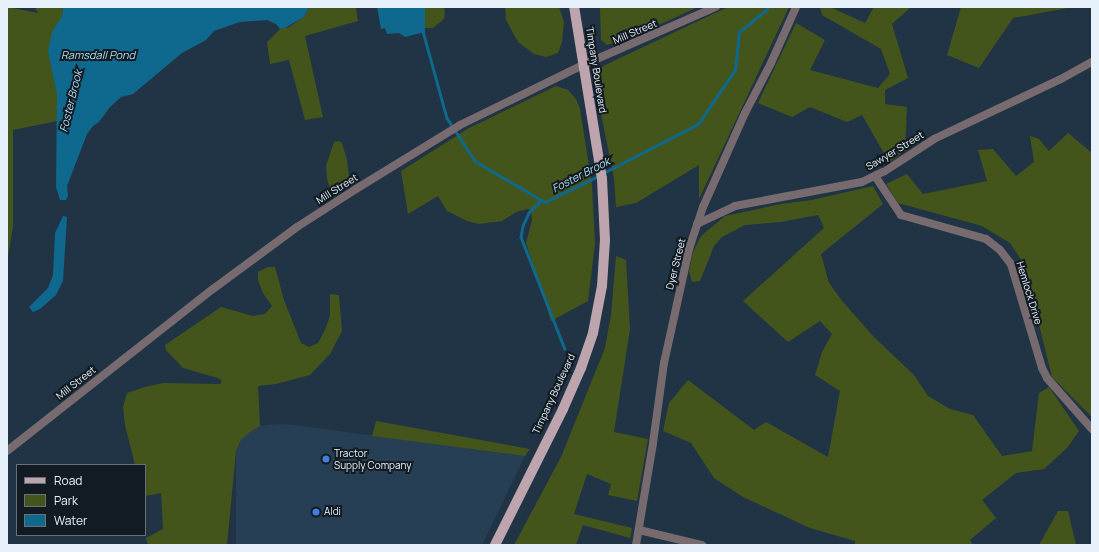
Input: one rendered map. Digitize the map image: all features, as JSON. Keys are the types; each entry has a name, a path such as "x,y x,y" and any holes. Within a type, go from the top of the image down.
{"main road":[{"name":"Timpany Boulevard","path":"495,545 567,400 589,345 596,321 603,275 606,227 601,168 574,7"}],"street":[{"name":"Mill Street","path":"7,451 213,289 297,227 448,132 583,65 716,7"},
{"name":"Dyer Street","path":"636,545 653,443 664,363 689,249 697,224 745,113 771,63 796,7"},
{"name":"Sawyer Street","path":"697,224 734,206 765,199 848,186 875,176 934,139 1061,79 1092,62"},
{"name":"Hemlock Drive","path":"875,176 901,215 986,240 1000,250 1014,270 1042,368 1047,378 1092,429"},
{"path":"639,530 702,545"}],"shaded area":[{"path":"278,424 525,456 482,545 236,545 236,451 241,440 250,432 260,426"}],"green space":[{"path":"7,7 38,13 35,7 63,7 62,16 59,23 53,74 57,95 57,121 13,130 13,227 7,262"},
{"path":"309,7 356,7 358,21 305,36 323,117 305,120 289,60 270,64 267,42 280,29 289,27 304,17"},
{"path":"425,7 444,7 444,19 433,28 424,28"},
{"path":"505,7 559,7 564,22 562,42 558,53 546,57 534,54 518,42 506,20"},
{"path":"600,7 698,7 639,34 607,45 601,40"},
{"path":"728,7 789,7 699,199 699,165 636,203 616,207 614,178 597,94 596,71 605,65"},
{"path":"820,7 830,7 865,23 874,7 911,7 892,24 908,78 885,90 885,104 907,107 905,151 889,162 862,115 847,122 810,107 792,117 758,103 796,23 825,40 810,70 878,88 890,74 881,49 822,15"},
{"path":"961,7 1074,7 1013,18 979,68 947,55"},
{"path":"556,86 568,90 576,99 580,109 592,185 595,244 588,301 551,321 526,243 532,220 531,211 528,209 516,212 502,221 479,224 467,221 447,211 438,196 408,214 401,171 469,128"},
{"path":"1068,133 1092,153 1092,417 1052,377 1024,264 1010,243 982,226 898,203 886,184 907,174 923,194 987,181 978,150 993,149 1016,176 1034,162 1030,136 1039,139 1049,151"},
{"path":"339,141 342,143 347,160 349,177 347,183 331,191 327,179 326,166 334,142"},
{"path":"873,186 883,204 821,254 829,283 843,302 874,337 914,375 928,396 950,409 973,415 1002,456 1032,451 1039,393 1049,387 1079,431 1067,448 1044,469 1016,473 982,500 996,518 970,540 973,545 855,545 855,541 810,528 743,497 714,478 691,443 663,431 669,403 688,380 754,430 766,422 828,457 840,391 815,375 822,352 832,334 820,321 788,342 743,301 824,228 818,215 781,222 745,225 722,237 714,246 700,281 692,282 689,271 693,252 701,236 725,216 781,204 812,200"},
{"path":"616,256 626,260 630,329 614,432 648,439 637,501 608,495 611,484 587,474 574,514 632,528 630,538 583,525 576,545 514,545 561,457 605,348 611,315"},
{"path":"268,267 275,267 284,300 301,343 309,347 318,343 330,316 330,294 339,295 342,331 330,354 310,375 276,384 258,386 260,426 241,440 236,451 227,545 148,545 146,538 163,529 161,493 146,496 146,464 135,464 125,425 123,407 127,393 163,383 220,384 222,381 218,378 183,368 166,350 165,345 221,307 253,316 265,314 272,306 263,293 258,280 258,272"},
{"path":"376,421 530,449 525,456 372,436"},
{"path":"1058,511 1068,511 1076,545 1039,545"}],"water":[{"name":"Ramsdall Pond","path":"63,7 309,7 304,17 285,28 280,29 276,24 267,20 240,22 214,31 206,40 182,53 133,94 121,97 110,107 99,122 93,126 87,134 67,186 68,196 66,200 60,200 56,187 57,95 48,51 52,32 62,16"},
{"path":"377,7 425,7 425,32 405,37 399,33 387,34 385,28 381,29"},
{"path":"63,216 67,217 63,281 56,295 40,309 33,312 29,307 48,288 53,275 55,233"}],"waterway":[{"name":"Foster Brook","path":"605,172 698,124 735,70 739,32 767,9 767,7"},
{"name":"Foster Brook","path":"423,31 447,118 475,161 545,202 598,176"},
{"path":"542,200 529,213 523,226 521,237 565,349"}],"place":[{"name":"Tractor Supply Company","path":"326,459"},
{"name":"Aldi","path":"316,512"}]}
